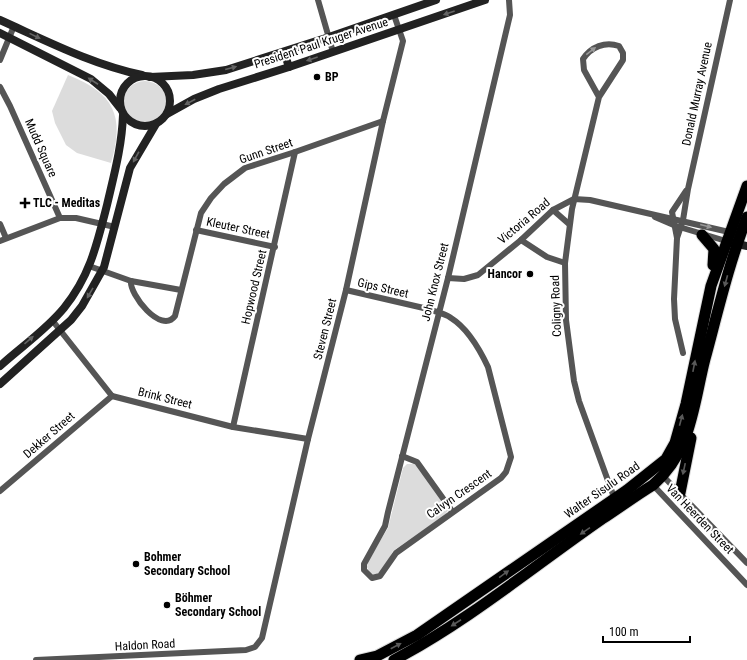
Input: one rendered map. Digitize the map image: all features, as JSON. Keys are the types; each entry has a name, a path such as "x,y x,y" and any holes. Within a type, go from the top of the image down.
{"highway":[{"name":"Walter Sisulu Road","path":"360,660 377,656 420,639 478,607 617,510 656,480 678,454 693,418 702,373 738,239 747,186"},
{"path":"738,239 747,217"},
{"path":"702,235 714,249 711,286"},
{"name":"Walter Sisulu Road","path":"394,660 471,597 627,490 666,459 675,442 686,404 711,286 738,239"},
{"path":"680,492 693,418"},
{"path":"627,490 656,480 666,459"},
{"path":"471,597 478,607"}],"street":[{"path":"318,0 333,52"},
{"name":"President Paul Kruger Avenue","path":"0,20 65,51 106,67 148,76 194,75 226,70 329,37 436,0"},
{"name":"President Paul Kruger Avenue","path":"167,114 194,99 219,89 289,68 486,0"},
{"name":"John Knox Street","path":"364,564 385,526 448,278 510,16 509,0"},
{"name":"Donald Murray Avenue","path":"682,353 678,338 674,299 678,227 683,220 688,189 729,1"},
{"name":"Steven Street","path":"255,647 262,638 266,626 308,439 346,290 383,121 403,41 394,15"},
{"path":"0,60 14,26"},
{"path":"0,33 91,79 109,94 122,111 136,125 144,127 156,124"},
{"name":"Coligny Road","path":"599,97 584,70 584,59 593,48 608,44 619,46 623,53 622,60 599,97 574,199 569,224 565,263 566,320 574,382 581,408 615,498 617,510"},
{"path":"284,52 289,68"},
{"path":"0,366 52,320 79,286 96,249 121,146 121,94 128,83 136,78 148,76 158,80 168,91 170,99 167,114 156,124 130,168 102,271 82,306 71,320 0,384"},
{"name":"Mudd Square","path":"0,87 60,218"},
{"name":"Gunn Street","path":"131,281 132,290 159,321 164,322 172,320 175,316 201,213 211,198 235,174 245,168 383,121"},
{"name":"Hopwood Street","path":"233,427 275,247 295,152"},
{"name":"Donald Murray Avenue","path":"678,227 673,218 674,208 688,189"},
{"path":"574,199 590,200 644,213 683,220 738,239"},
{"name":"Victoria Road","path":"448,278 464,279 478,275 521,240 553,210 574,199"},
{"path":"553,210 569,224"},
{"path":"644,213 702,235 738,239"},
{"path":"0,241 60,218 76,218 115,227"},
{"path":"669,223 676,246"},
{"path":"0,224 6,238"},
{"name":"Kleuter Street","path":"196,230 275,247"},
{"path":"521,240 547,258 565,263"},
{"path":"89,266 131,281 181,290"},
{"name":"Gips Street","path":"346,290 439,313"},
{"name":"Calvyn Crescent","path":"364,564 364,570 370,577 380,576 396,553 452,511 501,478 509,466 511,457 494,388 482,354 461,326 450,317 439,313"},
{"path":"52,320 112,396"},
{"name":"Brink Street","path":"112,396 233,427 308,439"},
{"name":"Dekker Street","path":"0,491 112,396"},
{"path":"402,456 417,462 452,511"},
{"name":"Van Heerden Street","path":"656,480 680,492 747,563"},
{"name":"Van Heerden Street","path":"656,480 747,584"},
{"name":"Haldon Road","path":"36,660 246,650 255,647"}],"shaded area":[{"path":"68,75 84,82 96,90 106,98 112,108 116,119 117,132 111,163 77,153 66,145 55,123 52,111"},
{"path":"141,81 149,81 154,82 161,87 166,94 166,112 161,119 154,124 141,125 133,122 126,115 123,107 123,99 126,91 133,84"},
{"path":"407,464 414,464 417,466 448,510 445,515 393,551 384,568 375,577 370,574 367,567 368,561 388,528 403,468"}],"place":[{"name":"BP","path":"317,77"},
{"name":"TLC - Meditas","path":"25,203"},
{"name":"Hancor","path":"530,274"},
{"name":"Bohmer Secondary School","path":"136,564"},
{"name":"Böhmer Secondary School","path":"167,605"}]}
